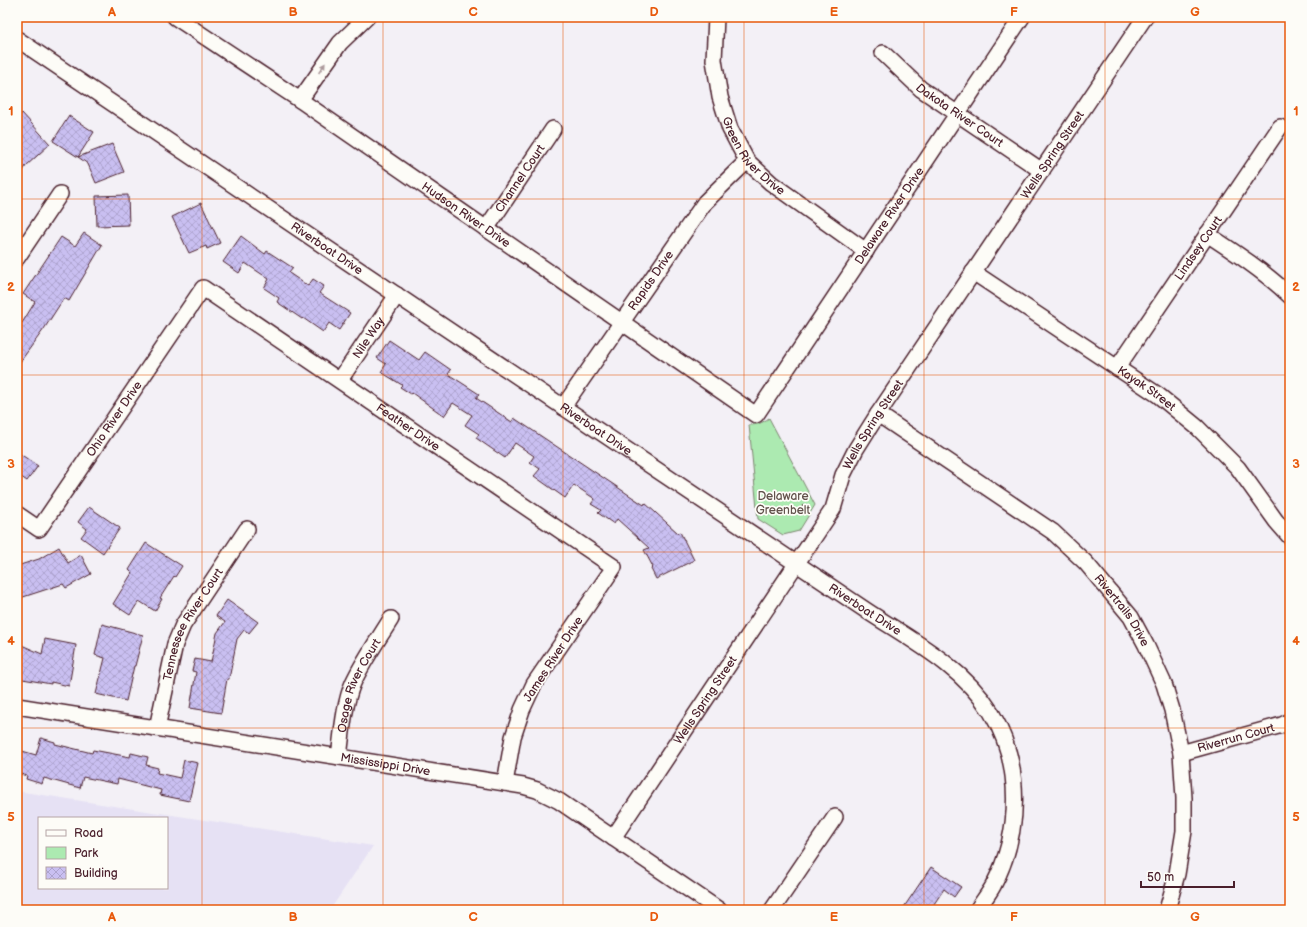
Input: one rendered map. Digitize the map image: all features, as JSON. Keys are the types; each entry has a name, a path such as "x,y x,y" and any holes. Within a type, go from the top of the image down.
{"street":[{"name":"Hudson River Drive","path":"175,17 300,100 756,415"},
{"path":"300,100 340,43 367,17"},
{"name":"Green River Drive","path":"716,17 714,60 720,97 730,129 747,162 771,183 866,251"},
{"name":"Delaware River Drive","path":"756,415 1022,17"},
{"name":"Wells Spring Street","path":"613,838 833,509 843,475 856,449 878,414 1144,17"},
{"name":"Riverboat Drive","path":"17,39 945,663 972,686 992,714 1006,745 1014,778 1015,813 1010,841 1000,870 992,887 977,910"},
{"name":"Dakota River Court","path":"883,54 921,90 1042,171"},
{"name":"Lindsey Court","path":"1117,368 1280,127"},
{"name":"Channel Court","path":"486,229 553,129"},
{"name":"Rapids Drive","path":"563,407 705,202 747,162"},
{"path":"17,258 60,194"},
{"path":"1207,234 1252,264 1279,285 1290,296"},
{"name":"Kayak Street","path":"973,272 1158,395 1197,427 1238,468 1276,521 1290,537"},
{"name":"Feather Drive","path":"203,288 614,567"},
{"name":"Ohio River Drive","path":"17,514 39,529 203,288"},
{"name":"Nile Way","path":"340,380 397,294"},
{"name":"Rivertrails Drive","path":"878,414 1053,532 1086,563 1131,617 1146,645 1166,691 1172,710 1181,753 1184,798 1184,831 1177,874 1167,910"},
{"name":"Tennessee River Court","path":"157,728 175,644 184,625 247,528"},
{"name":"James River Drive","path":"505,783 513,737 522,710 534,684 614,567"},
{"name":"Osage River Court","path":"339,756 347,702 352,684 365,660 391,619"},
{"name":"Mississippi Drive","path":"17,706 523,786 559,801 719,910"},
{"name":"Riverrun Court","path":"1181,753 1282,725 1290,720"},
{"path":"772,910 834,817"}],"path":[{"path":"802,506 808,508"}],"shaded area":[{"path":"17,791 373,846 330,910 17,910"}],"green space":[{"name":"Delaware Greenbelt","path":"769,418 815,505 799,531 783,535 758,519 749,425 755,425"}],"building":[{"path":"22,113 50,144 26,166 17,180 17,118"},
{"path":"69,116 94,132 78,157 53,141"},
{"path":"112,144 124,172 96,183 88,164 78,157"},
{"path":"128,195 129,225 97,226 96,196"},
{"path":"201,203 220,243 207,249 206,246 189,253 172,217"},
{"path":"84,233 102,245 69,301 64,298 17,366 17,319 22,323 35,302 23,294 61,237 75,246"},
{"path":"241,236 265,254 267,251 293,268 289,273 308,286 313,279 324,286 319,293 350,313 339,330 329,323 323,332 277,302 279,298 264,288 269,279 245,263 239,273 223,262"},
{"path":"389,340 419,360 425,352 451,370 448,374 479,394 476,398 512,422 514,418 644,505 645,503 678,533 680,532 694,560 656,579 651,569 653,567 644,550 649,548 617,519 614,524 598,513 601,510 591,504 595,499 574,485 565,498 534,476 540,469 530,462 534,456 515,443 505,458 476,438 479,434 465,425 472,415 453,403 444,416 412,393 411,394 400,387 402,385 381,372 386,364 377,358"},
{"path":"17,452 38,466 27,481 17,474"},
{"path":"89,507 120,528 103,553 81,537 87,529 78,522"},
{"path":"146,543 182,566 160,598 162,599 155,611 139,601 130,615 113,604 132,573 129,570"},
{"path":"59,547 68,563 81,555 91,574 66,588 63,584 20,598 17,587 17,566 39,559"},
{"path":"227,600 258,622 249,633 244,630 237,639 229,679 227,679 221,713 190,708 196,672 192,671 195,659 211,662 217,633 225,622 216,616"},
{"path":"102,624 143,635 126,701 96,694 105,658 95,655"},
{"path":"45,639 76,645 69,686 51,682 51,684 17,678 17,643 42,654"},
{"path":"41,738 55,742 55,744 92,753 93,750 130,757 131,753 148,757 146,765 158,768 157,773 180,778 184,760 198,763 189,801 160,795 161,790 118,779 117,784 83,777 80,788 44,778 42,784 26,779 27,776 17,773 17,767 22,751 36,755"},
{"path":"931,867 961,887 954,897 944,889 930,910 902,910"}]}
